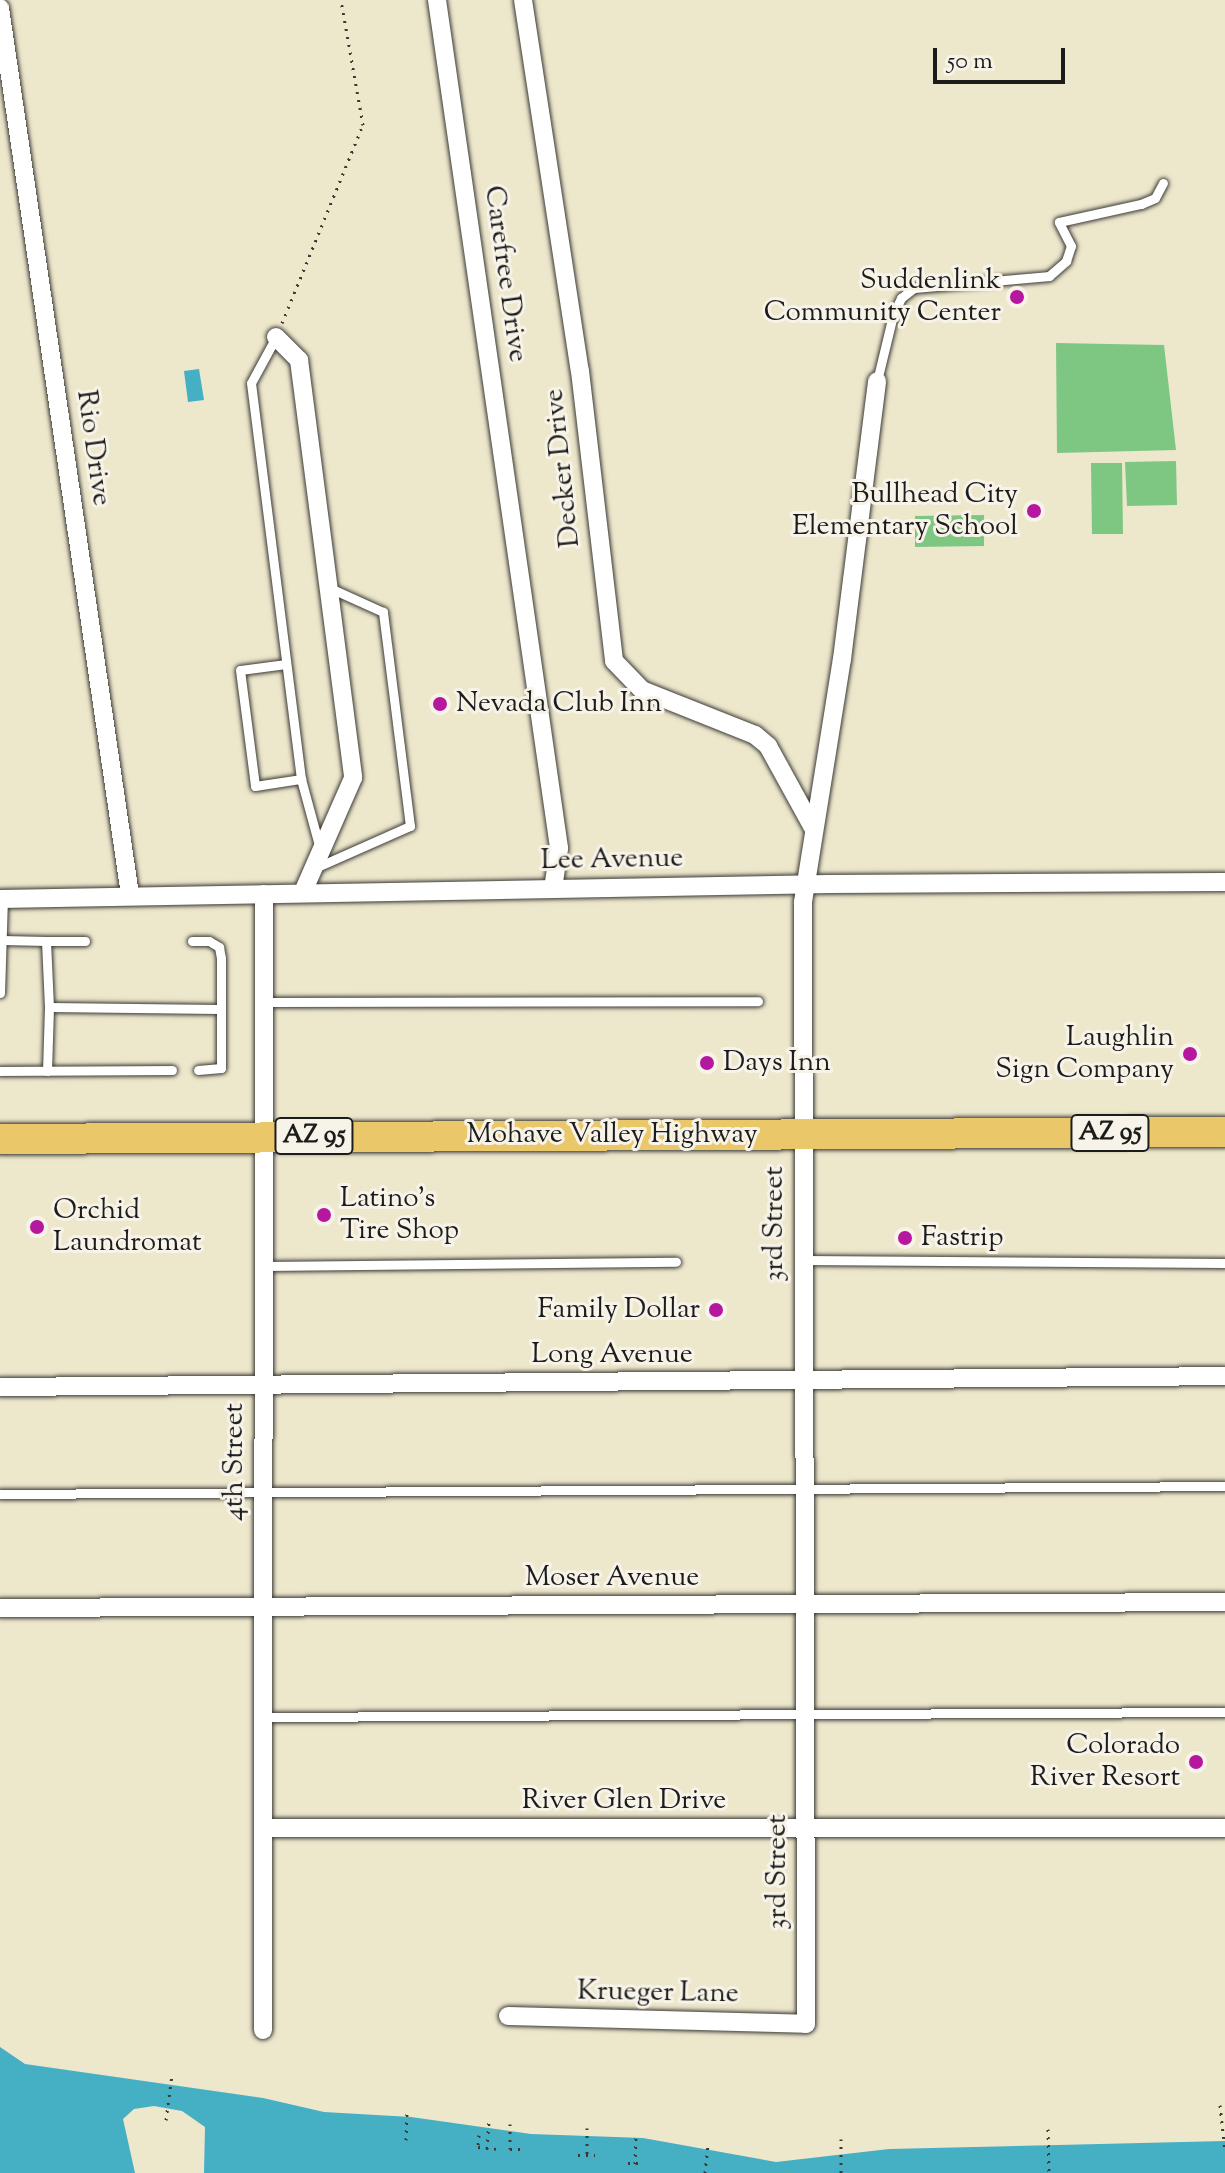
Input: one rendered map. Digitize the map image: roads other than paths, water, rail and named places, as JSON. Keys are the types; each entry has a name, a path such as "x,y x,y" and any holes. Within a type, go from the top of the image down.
{"highway":[{"name":"Mohave Valley Highway","path":"0,1139 1225,1132"}],"street":[{"name":"Carefree Drive","path":"437,0 559,848 553,889"},
{"name":"Decker Drive","path":"523,0 580,371 614,661 642,690 755,735 768,746 813,828"},
{"name":"Rio Drive","path":"0,8 130,895"},
{"path":"276,337 299,360 353,778 303,892"},
{"name":"3rd Street","path":"806,2024 803,1134 807,884 813,828 842,659 877,381"},
{"name":"Lee Avenue","path":"1,899 807,884 1225,882"},
{"name":"4th Street","path":"263,2030 264,894"},
{"name":"Long Avenue","path":"0,1387 1225,1376"},
{"name":"Moser Avenue","path":"0,1608 1225,1602"},
{"name":"River Glen Drive","path":"263,1828 1225,1828"},
{"name":"Krueger Lane","path":"508,2016 806,2024"}],"lane":[{"path":"877,381 893,315 901,298 914,288 1049,276 1066,261 1071,246 1059,222 1141,204 1155,198 1163,183"},
{"path":"276,337 251,383 301,779 320,849"},
{"path":"312,870 410,826 383,612 328,587"},
{"path":"286,664 240,670 251,757 255,786 301,779"},
{"path":"0,993 1,899"},
{"path":"2,940 85,941"},
{"path":"46,941 49,1007 47,1071"},
{"path":"192,941 219,947 221,1068 198,1070"},
{"path":"264,1002 758,1001"},
{"path":"49,1007 219,1009"},
{"path":"0,1071 172,1070"},
{"path":"803,1260 1225,1263"},
{"path":"263,1266 676,1262"},
{"path":"0,1494 1225,1486"},
{"path":"263,1717 1225,1712"}],"water":[{"path":"199,369 204,400 188,402 184,371"},
{"path":"0,2047 25,2064 263,2098 324,2112 411,2117 531,2134 643,2138 776,2162 889,2149 1225,2141 1225,2173 204,2173 205,2127 182,2111 154,2106 134,2109 123,2119 135,2173 0,2173"}],"place":[{"name":"Suddenlink Community Center","path":"1017,297"},
{"name":"Bullhead City Elementary School","path":"1034,511"},
{"name":"Nevada Club Inn","path":"440,704"},
{"name":"Laughlin Sign Company","path":"1190,1054"},
{"name":"Days Inn","path":"707,1063"},
{"name":"Latino's Tire Shop","path":"324,1215"},
{"name":"Orchid Laundromat","path":"37,1227"},
{"name":"Fastrip","path":"905,1238"},
{"name":"Family Dollar","path":"716,1310"},
{"name":"Colorado River Resort","path":"1196,1762"}]}
